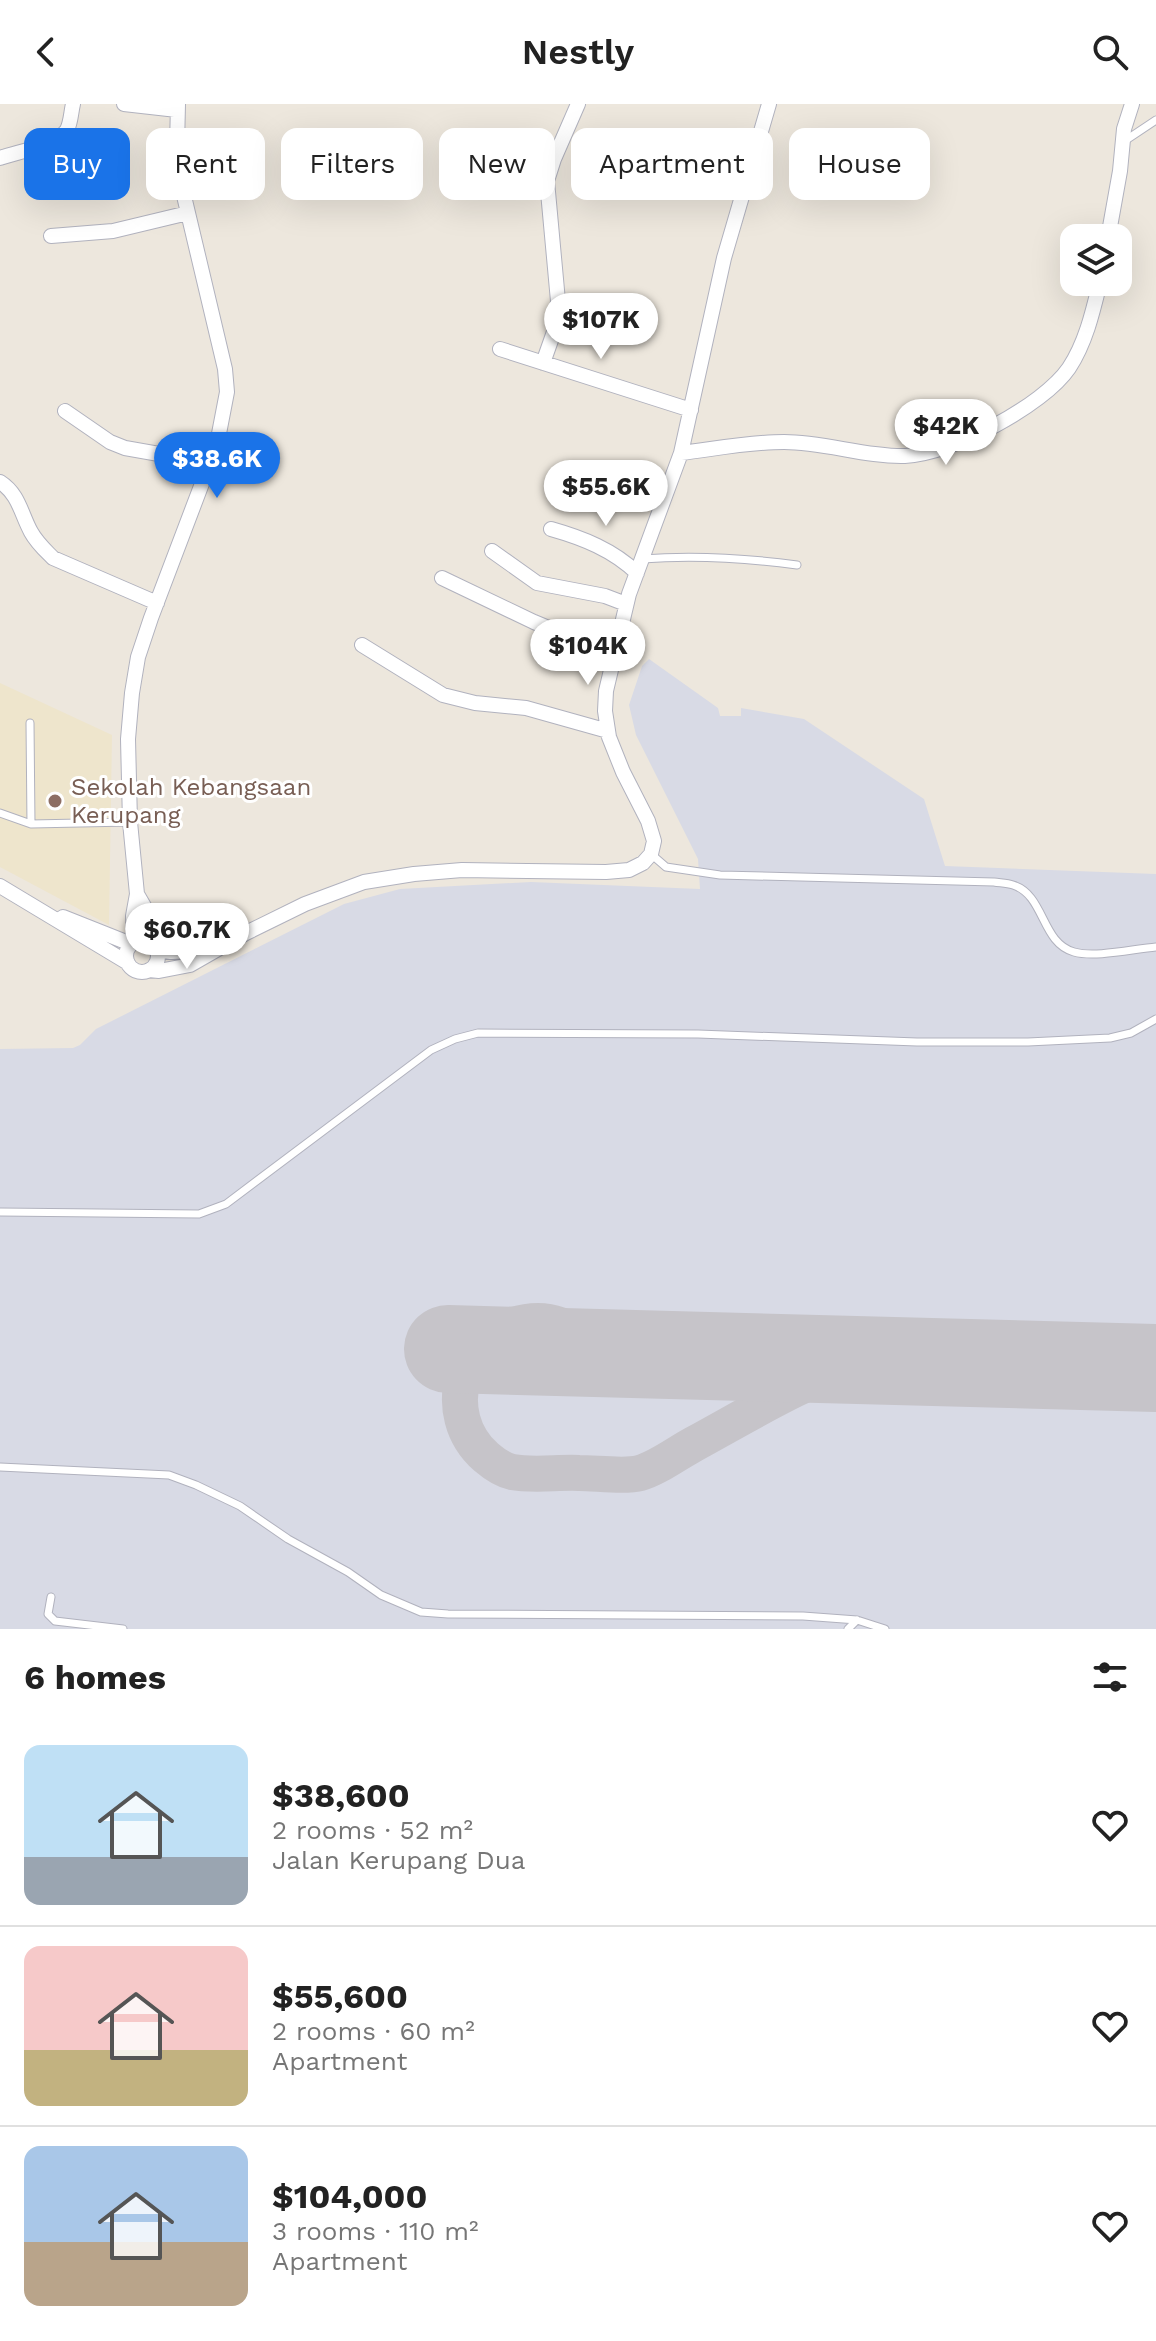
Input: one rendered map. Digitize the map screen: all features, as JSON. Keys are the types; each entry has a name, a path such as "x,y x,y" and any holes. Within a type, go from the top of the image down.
{"street":[{"path":"0,158 56,140 69,125 73,104"},
{"path":"124,104 177,107 177,146 188,213 225,369 227,392 217,444 138,657 128,739 130,822 137,894 132,943 126,952 128,963"},
{"path":"543,363 555,329 558,301 547,181 578,104"},
{"path":"0,886 135,970 159,971 190,965 305,904 364,882 462,870 618,871 629,870 643,863 651,854 654,841 608,731 606,691 626,604 681,453 724,258 769,104"},
{"path":"1110,224 1127,117 1132,104"},
{"path":"51,236 113,231 188,213"},
{"path":"681,453 783,442 905,456 958,443 998,424 1024,407 1067,370 1084,339 1096,296"},
{"path":"500,349 691,410"},
{"path":"65,411 110,442 125,448 176,457 207,473"},
{"path":"0,482 11,489 31,533 53,558 157,603"},
{"path":"551,529 605,548 639,566"},
{"path":"492,551 537,583 605,596 626,604"},
{"path":"442,578 613,655"},
{"path":"362,645 443,695 475,703 526,708 608,731"},
{"path":"137,894 148,913 154,946 156,962 149,970"},
{"path":"47,914 70,919 132,943 142,940 171,952 220,950"}],"lane":[{"path":"1123,142 1156,120"},
{"path":"639,566 686,555 797,565"},
{"path":"30,723 31,824"},
{"path":"0,813 31,824 130,822"},
{"path":"651,854 666,867 710,874 1015,885 1029,896 1054,941 1070,951 1085,954 1156,947"},
{"path":"0,1212 199,1214 226,1204 431,1050 478,1033 698,1034 917,1042 1028,1042 1110,1038 1131,1033 1156,1019"},
{"path":"0,1467 169,1475 240,1506 381,1595 421,1612 803,1616 857,1620 885,1629"},
{"path":"51,1597 48,1614 55,1621 123,1629"},
{"path":"848,1629 857,1620"}],"shaded area":[{"path":"649,659 718,708 720,716 741,716 741,708 804,719 924,799 945,866 1156,874 1156,1629 0,1629 0,1049 73,1048 96,1029 344,904 400,889 531,882 700,889 698,859 636,735 629,705 642,666"},
{"name":"Sekolah Kebangsaan Kerupang","path":"0,683 112,735 109,925 0,867"}],"taxiway":[{"path":"633,1353 604,1350 555,1323 526,1322 504,1329 485,1341 463,1377 460,1398 462,1419 471,1439 489,1459 512,1472 640,1473 801,1386 869,1360"}],"runway":[{"path":"448,1349 1156,1368"}],"place":[{"name":"Sekolah Kebangsaan Kerupang","path":"55,801"}]}
